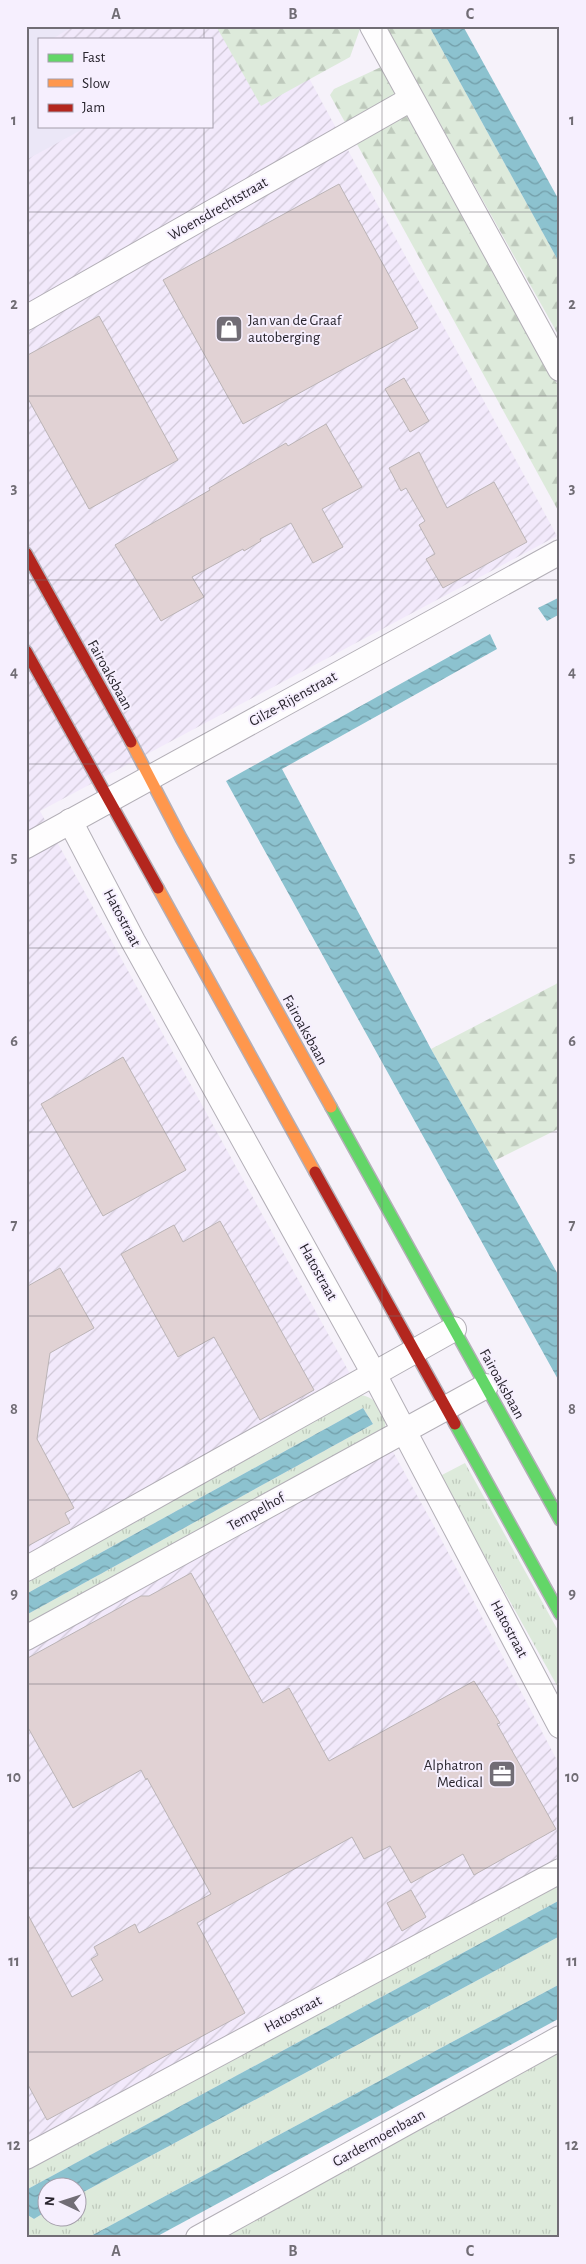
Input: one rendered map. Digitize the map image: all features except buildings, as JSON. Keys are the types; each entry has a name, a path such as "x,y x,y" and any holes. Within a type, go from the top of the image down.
{"main road":[{"name":"Fairoaksbaan","path":"26,553 150,777 186,847 560,1520"},
{"path":"26,651 560,1614"}],"street":[{"path":"372,26 560,369"},
{"name":"Woensdrechtstraat","path":"26,318 411,99"},
{"name":"Gilze-Rijenstraat","path":"26,846 560,552"},
{"name":"Hatostraat","path":"70,821 133,941 405,1431 560,1726"},
{"path":"26,1569 454,1329"},
{"name":"Tempelhof","path":"26,1638 486,1386"},
{"name":"Hatostraat","path":"26,2157 560,1871"},
{"name":"Gardermoenbaan","path":"198,2238 560,2038"}],"shaded area":[{"path":"26,26 327,26 290,43 557,536 40,811 440,1537 560,1766 560,1900 52,2176 38,2176 38,2183 26,2190"},
{"path":"26,26 74,26 54,38 38,38 38,128 83,129 26,160"}],"green space":[{"path":"216,26 359,26 360,29 350,57 261,106"},
{"path":"385,26 429,26 560,264 560,338"},
{"path":"381,67 560,389 560,514 330,95 334,89"},
{"path":"560,982 560,1128 494,1161 431,1049"},
{"path":"358,1395 371,1398 381,1407 385,1419 383,1432 26,1630 26,1615 373,1424 363,1408 26,1594 26,1577"},
{"path":"465,1463 560,1634 560,1691 440,1476"},
{"path":"560,1882 560,1900 52,2176 38,2176 38,2183 26,2190 26,2168"},
{"path":"560,1936 560,1984 87,2238 26,2238 26,2214 34,2219 38,2217 38,2226 88,2226 88,2190"},
{"path":"559,2051 560,2238 223,2238"}],"water":[{"path":"429,26 463,26 560,202 560,264"},
{"path":"560,597 560,614 547,621 538,608"},
{"path":"490,634 497,649 282,769 431,1049 560,1278 560,1383 226,781"},
{"path":"363,1408 373,1424 26,1615 26,1594"},
{"path":"560,1900 560,1936 88,2190 88,2176 52,2176"},
{"path":"560,1984 560,2018 154,2238 87,2238"},
{"path":"38,2183 38,2217 34,2219 26,2214 26,2190"}],"traffic: fast":[{"path":"331,1107 560,1520"},
{"path":"455,1424 560,1614"}],"traffic: slow":[{"path":"131,742 181,838 331,1107"},
{"path":"158,888 315,1172"}],"traffic: jam":[{"path":"26,553 131,742"},
{"path":"26,651 158,888"},
{"path":"315,1172 455,1424"}],"place":[{"name":"Jan van de Graaf autoberging","path":"229,329"},
{"name":"Alphatron Medical","path":"502,1774"}]}
